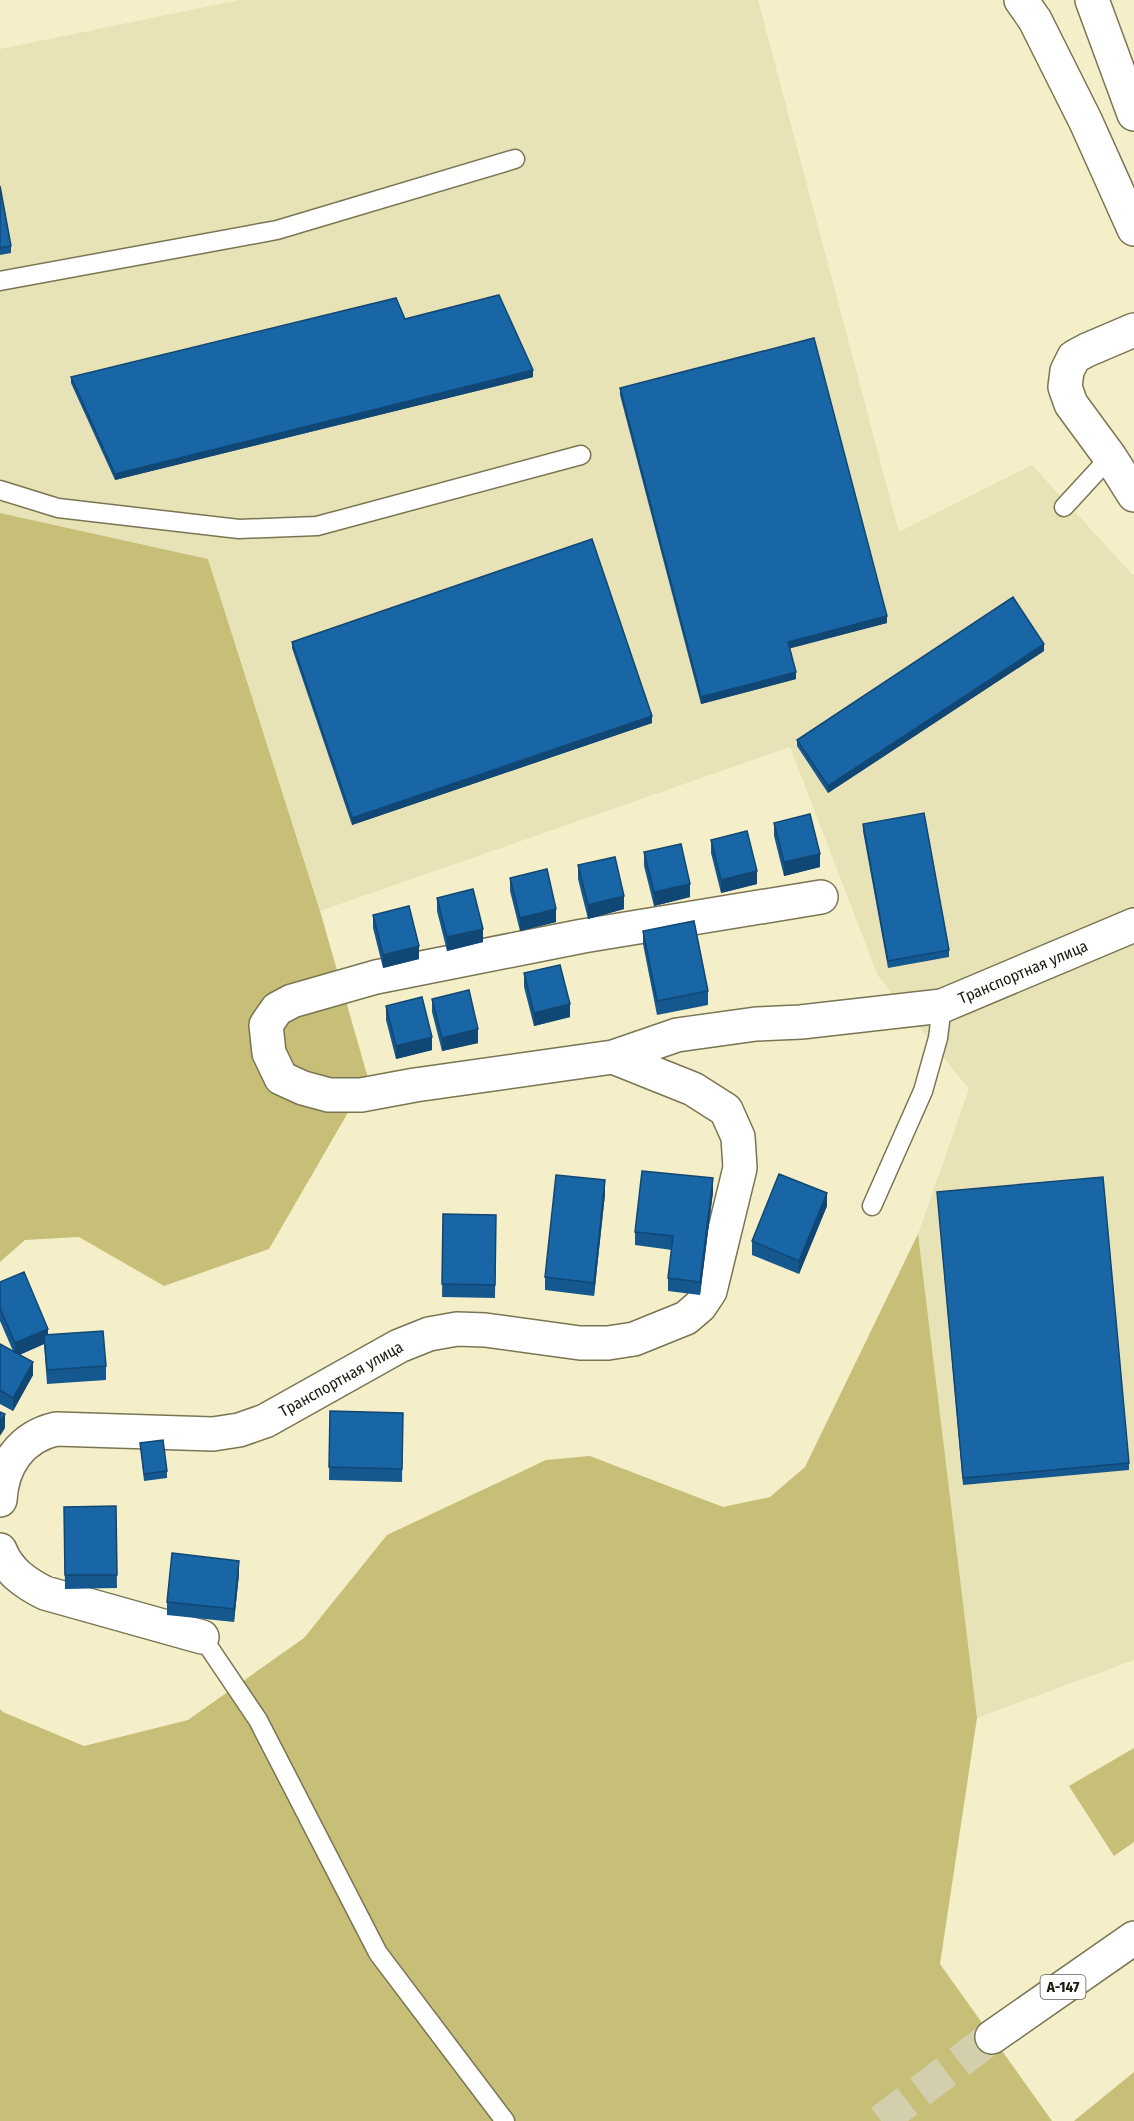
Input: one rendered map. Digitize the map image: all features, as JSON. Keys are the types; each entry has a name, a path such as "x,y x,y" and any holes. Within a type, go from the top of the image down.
{"main road":[{"path":"1021,0 1035,20 1086,122 1134,229"},
{"path":"1092,0 1134,114"},
{"path":"1134,330 1074,357 1067,371 1065,387 1071,404 1110,457 1134,495"},
{"path":"821,897 583,936 376,977 292,1001 276,1010 266,1025 269,1053 281,1077 303,1089 329,1095 361,1095 415,1085 613,1057 677,1035 756,1024 801,1022 942,1006"},
{"name":"Транспортная улица","path":"942,1006 1134,925"},
{"name":"Транспортная улица","path":"0,1500 10,1461 25,1442 42,1432 56,1429 213,1434 239,1430 265,1421 399,1346 429,1334 457,1329 484,1330 580,1343 608,1343 634,1339 686,1317 700,1306 710,1291 740,1168 738,1137 726,1110 693,1089 613,1057"},
{"path":"0,1550 5,1562 16,1574 29,1585 45,1593 202,1637"},
{"name":"А-147","path":"992,2037 1134,1938"}],"lane":[{"path":"0,281 277,230 514,159"},
{"path":"0,490 58,508 239,529 317,526 581,455"},
{"path":"1064,507 1110,457"},
{"name":"Транспортная улица","path":"872,1206 923,1091 938,1038 942,1006"},
{"path":"202,1637 258,1720 378,1953 505,2121"}],"shaded area":[{"path":"240,0 758,0 899,532 1032,465 1134,574 1134,1660 977,1718 918,1234 969,1089 878,976 790,747 320,911 208,559 0,513 0,49"},
{"path":"0,513 208,559 320,911 368,1078 269,1249 164,1286 79,1237 25,1240 0,1262"},
{"path":"918,1234 977,1718 940,1964 1052,2121 0,2121 0,1709 84,1746 188,1720 304,1638 387,1535 546,1460 590,1456 723,1507 770,1497 805,1467"},
{"path":"1134,1748 1134,1842 1114,1856 1069,1786"},
{"path":"1134,2072 1134,2121 1074,2121"}],"building":[{"path":"0,186 11,246 0,248"},
{"path":"499,295 533,370 115,474 71,377 396,298 405,319"},
{"path":"814,338 887,616 788,642 796,672 701,697 620,388"},
{"path":"592,539 652,716 352,818 292,642"},
{"path":"1013,597 1044,644 828,786 797,740"},
{"path":"924,813 949,950 888,961 863,824"},
{"path":"810,814 820,854 784,862 774,823"},
{"path":"747,831 757,871 721,880 711,840"},
{"path":"681,844 690,884 654,892 644,852"},
{"path":"615,857 624,896 588,905 578,865"},
{"path":"547,869 556,909 520,918 510,878"},
{"path":"473,889 483,929 447,937 437,898"},
{"path":"409,906 419,946 383,955 373,915"},
{"path":"694,921 708,991 657,1001 643,931"},
{"path":"560,965 570,1004 534,1013 524,973"},
{"path":"469,990 478,1029 442,1038 432,999"},
{"path":"422,997 432,1037 396,1046 386,1006"},
{"path":"642,1171 713,1178 700,1282 668,1278 673,1236 635,1232"},
{"path":"779,1174 827,1193 799,1261 752,1241"},
{"path":"556,1175 605,1180 594,1283 545,1277"},
{"path":"1103,1177 1129,1463 963,1478 937,1192"},
{"path":"443,1214 496,1215 495,1285 442,1284"},
{"path":"24,1272 48,1329 15,1343 0,1308 0,1282"},
{"path":"103,1331 106,1366 47,1370 44,1335"},
{"path":"0,1344 33,1362 13,1398 0,1390"},
{"path":"330,1411 403,1413 402,1469 329,1467"},
{"path":"0,1412 5,1414 0,1422"},
{"path":"163,1440 167,1471 144,1474 140,1443"},
{"path":"116,1506 117,1575 65,1575 64,1507"},
{"path":"172,1553 239,1561 234,1609 167,1602"}],"tunnel":[{"path":"881,2121 992,2037"}]}
